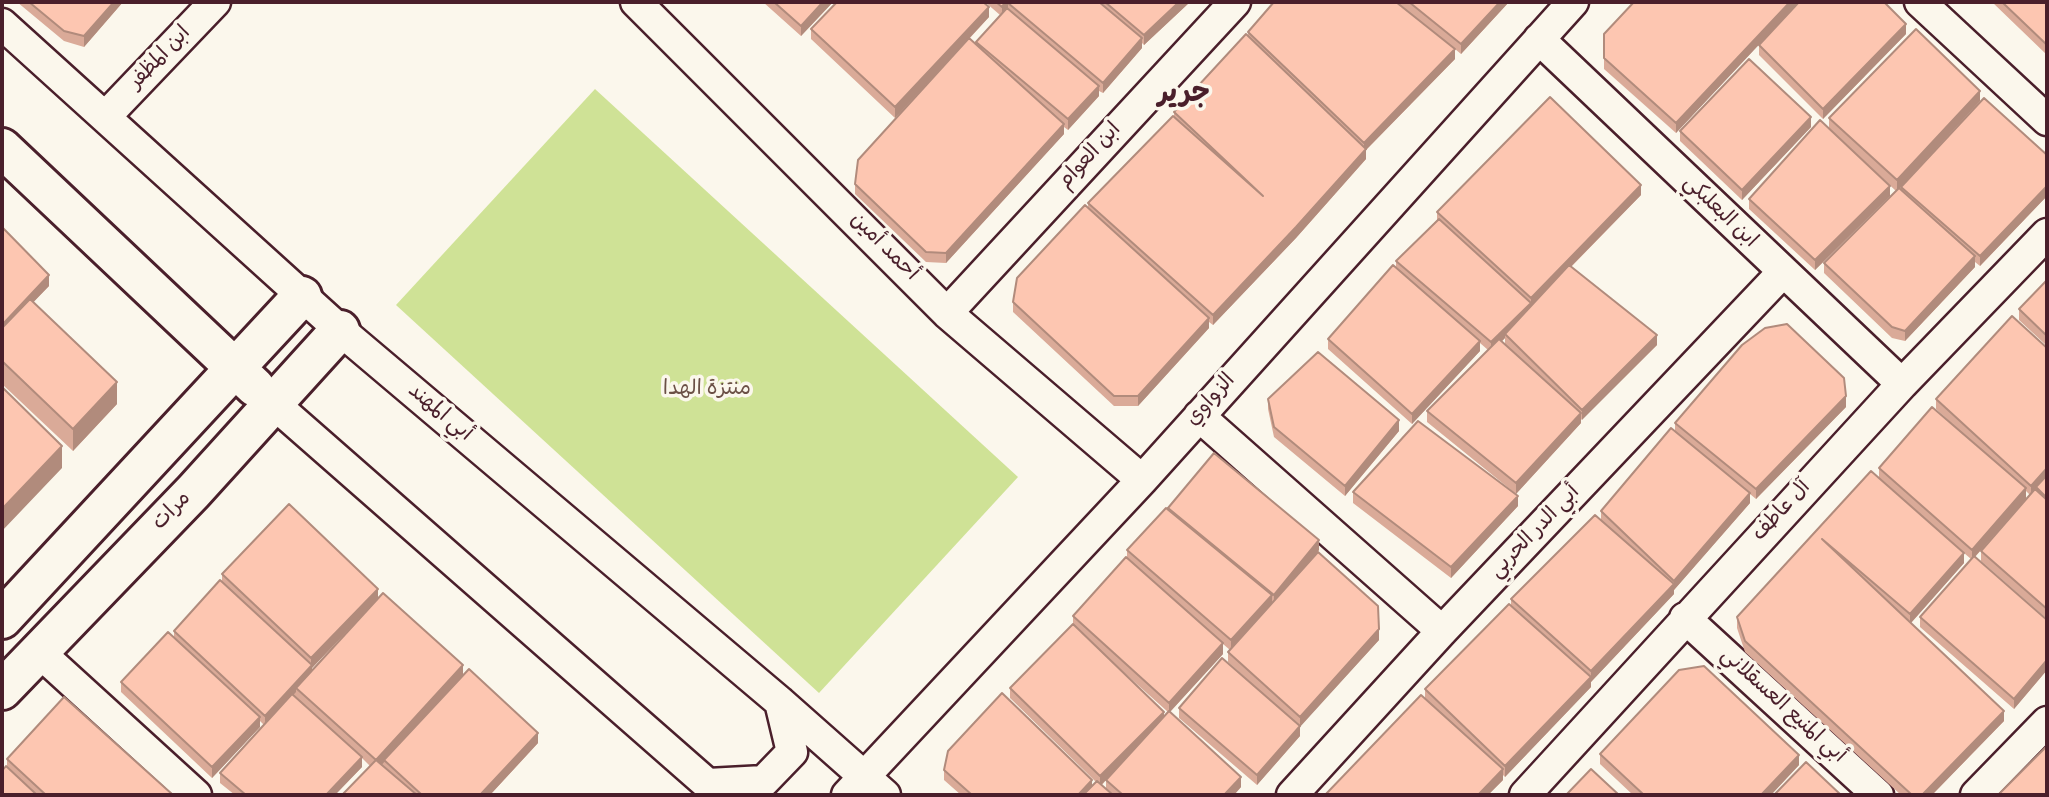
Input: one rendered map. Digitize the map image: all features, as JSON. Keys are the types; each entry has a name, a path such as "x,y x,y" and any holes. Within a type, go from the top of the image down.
{"street":[{"name":"ابن المظفر","path":"106,116 215,2"},
{"name":"أحمد أمين","path":"636,2 947,313 1142,480"},
{"name":"ابن العوام","path":"947,313 1235,2"},
{"name":"الزواوي","path":"865,789 1573,2"},
{"path":"1920,2 2047,120"},
{"name":"أبي المهند","path":"2,24 340,330 780,702 865,789"},
{"name":"ابن البعلبكي","path":"1539,39 1782,273 1902,384"},
{"path":"2,148 273,403 714,790 764,781 792,752 780,702"},
{"name":"آل عاطف","path":"1525,795 1902,384 2047,234"},
{"name":"أبي الدر الحربي","path":"1292,795 1442,631 1782,273"},
{"path":"2,619 302,296"},
{"name":"مرات","path":"2,690 193,492 340,330"},
{"path":"1199,416 1442,631"},
{"path":"151,459 188,449 199,464 193,492"},
{"name":"أبي المنيع العسقلاني","path":"1685,618 1878,795"},
{"path":"38,651 196,795"},
{"path":"1976,795 2047,722"}],"green space":[{"name":"منتزة الهدا","path":"595,89 1018,477 819,693 396,305"}],"building":[{"path":"29,2 114,2 84,36 64,31"},
{"path":"774,2 823,2 801,26"},
{"path":"837,2 983,2 989,7 895,107 811,29"},
{"path":"1099,2 1142,38 1103,83 1008,3"},
{"path":"1105,2 1179,2 1144,35"},
{"path":"1274,2 1396,2 1455,49 1364,143 1248,32"},
{"path":"1409,2 1500,2 1461,44"},
{"path":"1634,2 1790,2 1676,123 1604,58 1604,34"},
{"path":"1799,2 1884,2 1906,24 1823,109 1759,45"},
{"path":"2002,2 2047,2 2047,45"},
{"path":"1007,8 1099,86 1068,119 976,42"},
{"path":"1916,29 1980,91 1897,180 1829,118"},
{"path":"1246,34 1366,149 1213,315 1088,203 1173,116 1263,196 1174,112"},
{"path":"969,38 1064,124 946,253 926,252 855,184 858,160"},
{"path":"1749,59 1811,117 1742,190 1680,131"},
{"path":"1550,97 1641,185 1531,298 1437,212"},
{"path":"1984,98 2047,155 2047,186 1980,256 1901,187"},
{"path":"1820,120 1890,186 1815,260 1749,199"},
{"path":"1899,188 1975,256 1905,331 1892,327 1824,263"},
{"path":"1085,205 1209,318 1138,396 1114,396 1013,302 1017,278"},
{"path":"1439,219 1531,303 1491,342 1396,261"},
{"path":"2,227 49,275 2,325"},
{"path":"1393,265 1480,341 1412,414 1328,339"},
{"path":"1569,265 1657,335 1582,410 1505,334"},
{"path":"2047,280 2047,336 2019,309"},
{"path":"30,299 117,382 73,429 2,361 2,328"},
{"path":"2012,316 2047,348 2047,468 2031,486 1936,399"},
{"path":"1787,324 1844,378 1846,396 1756,489 1675,423 1742,345 1765,328"},
{"path":"1499,339 1581,413 1516,483 1427,411"},
{"path":"1318,352 1399,420 1345,486 1274,427 1268,399"},
{"path":"2,387 62,446 2,509"},
{"path":"1932,407 2026,488 1972,550 1879,468"},
{"path":"1418,421 1518,496 1451,567 1353,492"},
{"path":"1671,428 1750,493 1674,581 1601,511"},
{"path":"1214,453 1319,540 1274,595 1168,508"},
{"path":"1871,471 1964,553 1910,614 1822,539 2004,711 1922,795 1912,795 1745,641 1737,617"},
{"path":"2047,475 2047,498 2036,487"},
{"path":"2035,489 2047,500 2047,609 1981,551"},
{"path":"289,504 378,589 311,658 222,574"},
{"path":"1166,508 1272,595 1231,640 1127,550"},
{"path":"1595,515 1674,584 1591,671 1511,599"},
{"path":"1318,552 1378,606 1379,629 1300,717 1228,652"},
{"path":"1974,556 2047,620 2047,660 2014,699 1920,617"},
{"path":"1126,557 1223,643 1169,703 1073,616"},
{"path":"220,580 312,665 265,716 174,631"},
{"path":"383,593 463,665 376,760 296,688"},
{"path":"1509,604 1591,677 1505,766 1425,689"},
{"path":"1073,624 1164,712 1100,776 1010,688"},
{"path":"168,632 260,717 212,767 121,682"},
{"path":"1222,658 1300,726 1257,775 1179,708"},
{"path":"1704,666 1799,755 1761,795 1644,795 1600,754 1679,670"},
{"path":"469,669 538,733 480,795 422,795 384,760"},
{"path":"1002,693 1092,780 1078,795 972,795 944,770 948,751"},
{"path":"292,694 362,757 326,795 246,795 220,773"},
{"path":"1421,695 1503,769 1478,795 1325,795"},
{"path":"64,697 173,795 46,795 7,759"},
{"path":"1169,711 1241,777 1224,795 1123,795 1106,780"},
{"path":"2047,746 2047,795 1998,795"},
{"path":"376,760 417,795 342,795"},
{"path":"1806,762 1841,795 1774,795"},
{"path":"6,766 37,795 2,795 2,771"},
{"path":"1591,769 1619,795 1566,795"},
{"path":"1097,781 1113,795 1083,795"}],"district":[{"name":"جرير","path":"1184,97"}]}
